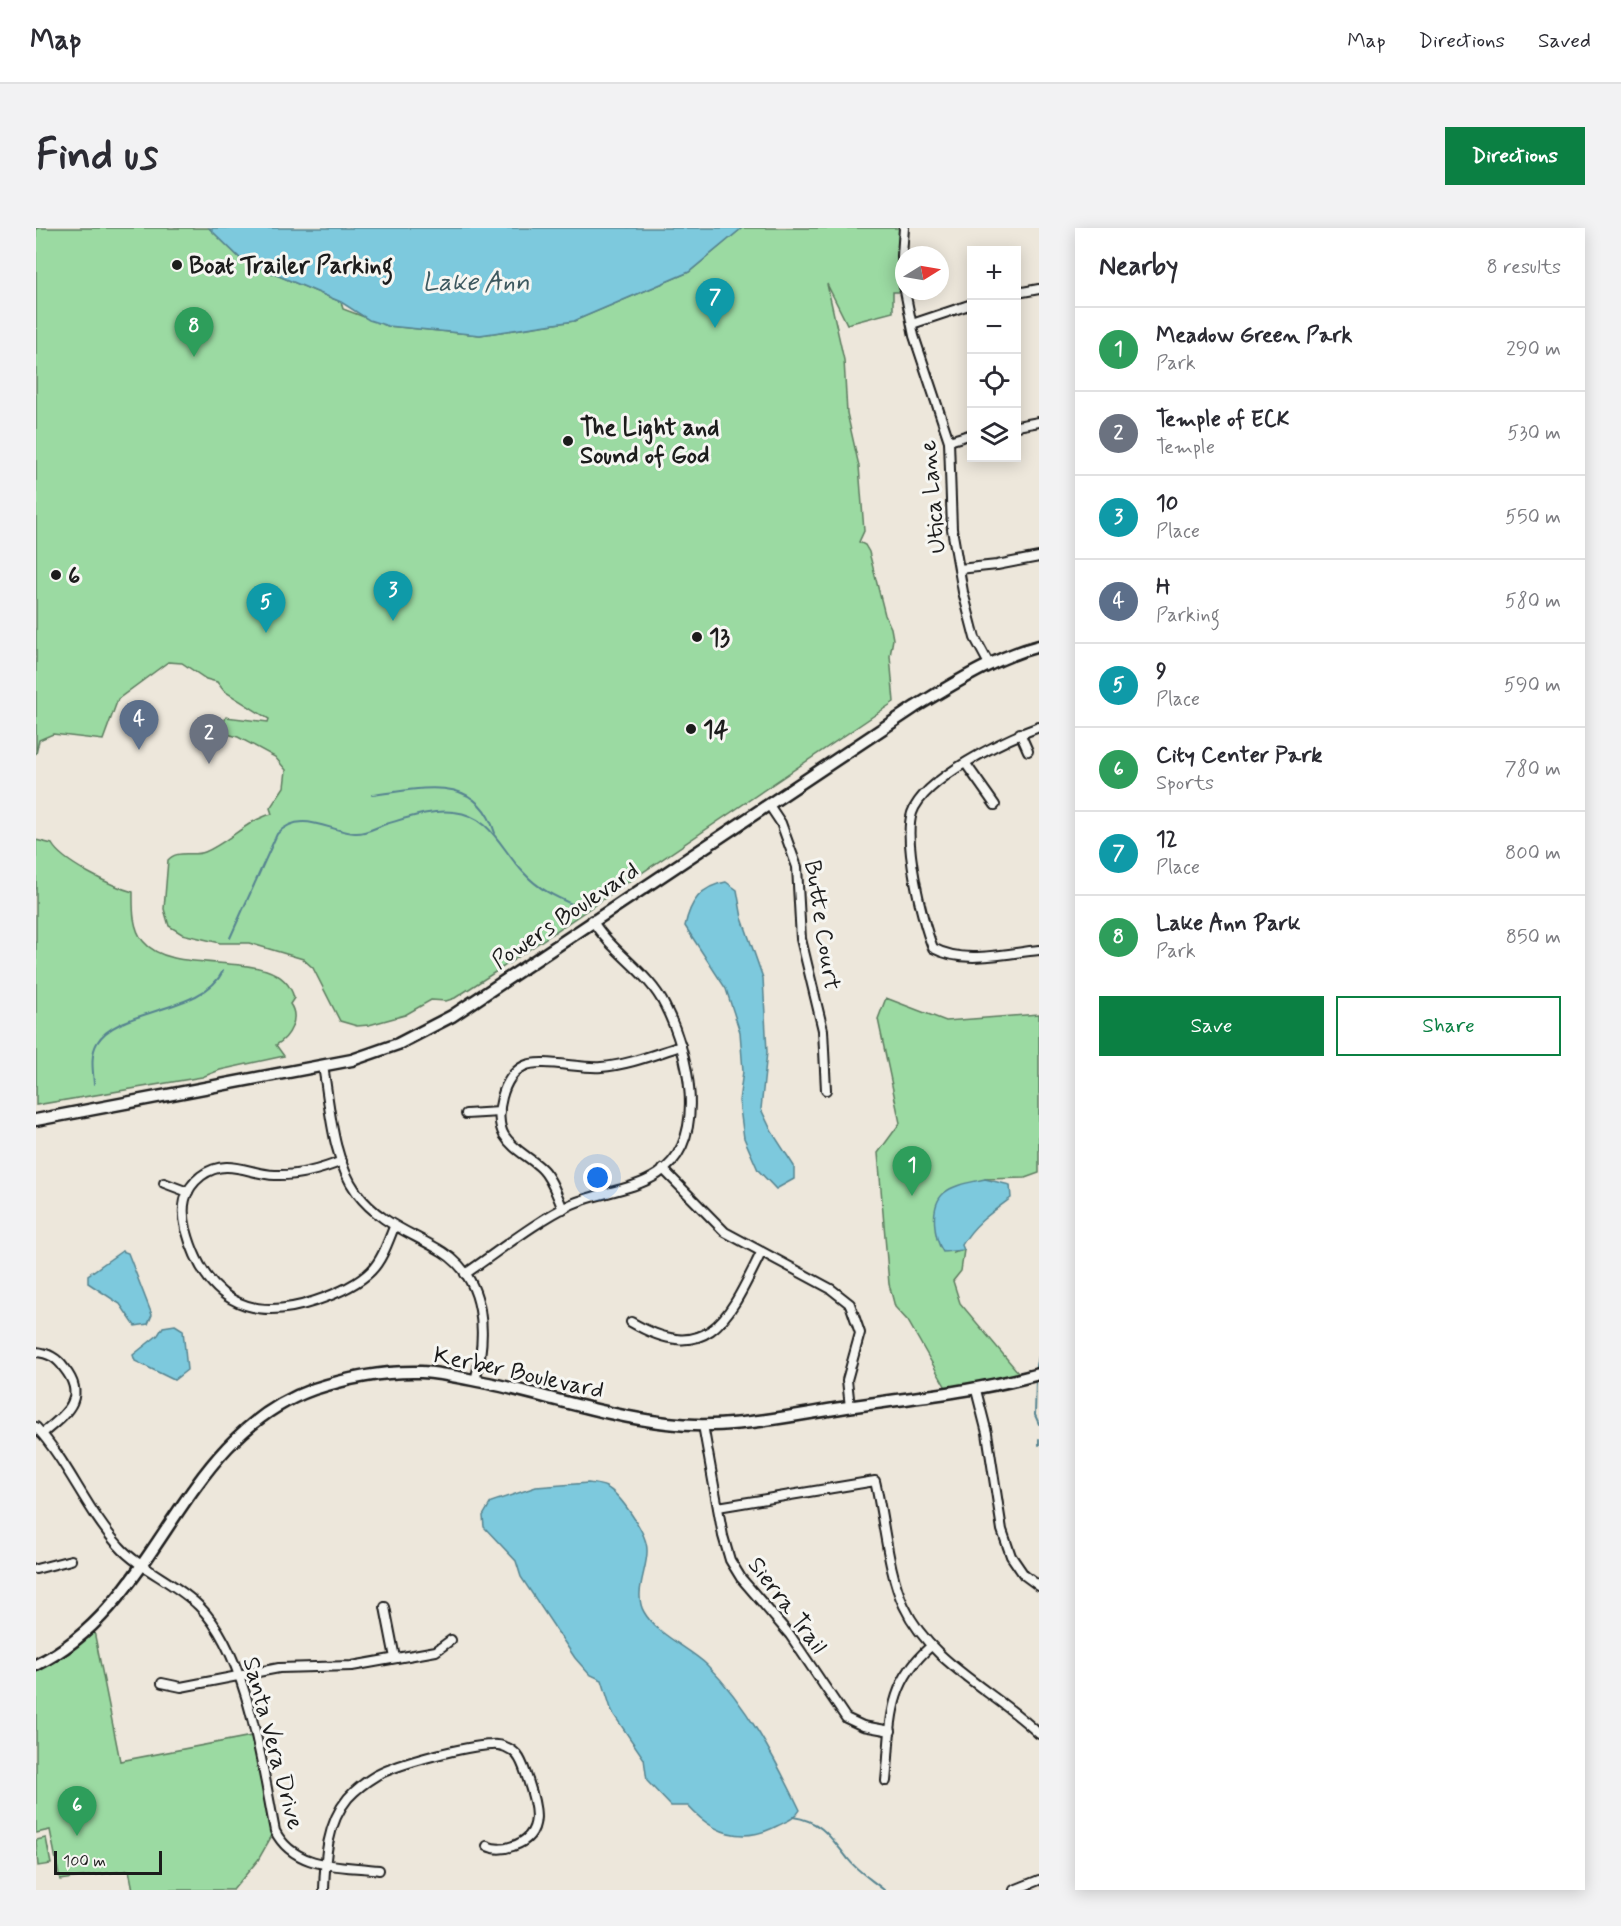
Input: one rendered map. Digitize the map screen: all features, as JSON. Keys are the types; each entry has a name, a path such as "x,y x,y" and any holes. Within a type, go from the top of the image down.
{"main road":[{"name":"Powers Boulevard","path":"36,1120 323,1066 380,1051 432,1027 452,1016 826,765 989,664 1014,653 1039,646"},
{"name":"Powers Boulevard","path":"36,1116 70,1113"},
{"name":"Kerber Boulevard","path":"36,1665 52,1658 93,1626 126,1590 174,1516 222,1451 251,1422 286,1401 316,1389 370,1376 421,1372 475,1381 649,1421 703,1425 976,1390 1039,1374"}],"street":[{"name":"Utica Lane","path":"903,246 904,228"},
{"path":"1021,292 1039,289"},
{"name":"Utica Lane","path":"907,300 949,441 951,529 975,638 989,664"},
{"path":"912,324 967,306"},
{"path":"1021,425 1039,422"},
{"path":"949,441 967,436"},
{"path":"959,569 997,566 1039,557"},
{"path":"1039,727 1020,733 966,764 930,789 918,802 912,814 910,837 926,932 933,948 947,955 975,956 1039,950"},
{"path":"1020,733 1028,751"},
{"path":"966,764 995,805"},
{"name":"Butte Court","path":"769,805 781,823 797,867 801,939 823,1030 826,1090"},
{"path":"465,1274 563,1209 589,1197 630,1186 658,1174 674,1158 690,1119 689,1084 681,1046 665,1005 647,978 610,946 592,920"},
{"path":"563,1209 542,1168 504,1135 500,1112 507,1086 513,1075 524,1066 540,1063 574,1068 626,1063 681,1046"},
{"path":"323,1066 342,1161 357,1193 394,1227 444,1253 465,1274 481,1310 482,1346 475,1381"},
{"path":"466,1114 500,1112"},
{"path":"342,1161 320,1170 290,1175 273,1175 224,1166 200,1177 184,1198 185,1224 191,1248 210,1281 227,1297 247,1307 271,1311 295,1308 327,1298 371,1271 394,1227"},
{"path":"663,1169 725,1232 831,1289 850,1304 860,1333 847,1380 850,1407"},
{"path":"164,1183 188,1192"},
{"path":"631,1322 665,1338 684,1340 706,1334 719,1326 736,1303 761,1253"},
{"path":"36,1352 51,1355 59,1361 74,1382 76,1391 69,1409 42,1434"},
{"path":"976,1390 987,1433 1002,1530 1011,1556 1024,1575 1039,1586"},
{"name":"Sierra Trail","path":"703,1425 717,1507 730,1560 769,1614 789,1635 846,1718 863,1726 891,1731"},
{"name":"Santa Vera Drive","path":"36,1427 119,1547 181,1589 201,1608 228,1650 257,1735 275,1832 281,1843 298,1858 325,1864 380,1870"},
{"path":"717,1507 875,1481 903,1605 931,1646 1039,1734"},
{"path":"36,1569 71,1560"},
{"path":"385,1607 395,1658"},
{"path":"162,1683 181,1687 279,1668 352,1666 436,1651 451,1640"},
{"path":"886,1781 895,1695 903,1676 915,1660 931,1646"},
{"path":"324,1890 329,1838 347,1799 375,1776 406,1765 477,1747 500,1745 517,1755 522,1764 537,1817 532,1832 520,1843 495,1849 487,1846"},
{"path":"1014,1890 1039,1880"}],"green space":[{"path":"36,228 209,228 243,261 341,302 343,309 388,326 480,335 574,321 689,272 742,228 909,228 903,246 895,246 893,312 847,324 827,284 844,360 847,413 859,466 864,531 859,542 865,545 869,552 885,615 891,628 893,639 890,656 894,702 455,998 446,1001 431,1000 405,1015 357,1026 340,1021 313,968 303,959 249,943 220,943 182,934 169,926 164,909 168,860 176,855 205,852 254,821 272,814 270,808 284,787 286,770 275,757 238,737 220,732 226,717 268,722 269,719 224,691 217,682 206,679 182,663 168,662 118,699 103,740 53,734 39,740 36,754"},
{"path":"36,840 52,844 76,866 133,892 134,917 139,936 158,953 178,959 249,966 269,971 285,981 294,998 290,1004 294,1021 289,1032 276,1045 284,1056 220,1070 202,1077 36,1105"},
{"path":"886,998 946,1021 1039,1014 1039,1173 1025,1178 985,1179 953,1253 964,1250 961,1271 953,1281 960,1303 1023,1378 949,1393 908,1321 895,1307 889,1284 878,1153 900,1123 878,1019"},
{"path":"93,1626 120,1761 257,1735 275,1830 258,1860 233,1890 133,1890 129,1870 60,1880 50,1830 36,1833 36,1665"},
{"path":"46,1838 51,1864 38,1866 36,1840"}],"water":[{"name":"Lake Ann","path":"209,228 742,228 689,272 574,321 480,335 388,326 369,320 341,302 243,261"},
{"path":"726,882 737,890 742,918 763,978 767,1052 761,1109 772,1132 794,1166 794,1179 776,1189 758,1170 744,1138 739,1101 743,1071 740,1032 726,989 685,926 698,896 710,887"},
{"path":"985,1179 1010,1185 1011,1198 972,1231 962,1245 964,1250 943,1252 937,1239 934,1222 939,1199 953,1187"},
{"path":"122,1251 128,1253 152,1315 148,1324 135,1326 120,1304 88,1283 88,1275"},
{"path":"175,1325 183,1330 187,1370 174,1380 135,1361 133,1355 158,1335 163,1327"},
{"path":"588,1483 604,1486 612,1491 638,1524 647,1550 640,1589 644,1612 665,1634 707,1665 748,1715 771,1753 800,1810 790,1820 764,1831 740,1835 718,1829 698,1816 688,1806 671,1806 647,1781 644,1759 612,1712 602,1680 589,1674 575,1658 521,1577 516,1561 484,1527 483,1516 491,1502 536,1487"}],"waterway":[{"path":"372,795 428,788 461,793 475,800 486,814 495,833"},
{"path":"230,938 277,834 286,826 306,822 345,832 359,833 428,813 446,811 467,815 487,827 516,864 542,889 578,907"},
{"path":"94,1084 93,1053 97,1043 107,1032 122,1023 198,995 213,985 223,971"},
{"path":"1036,1371 1039,1356"},
{"path":"1036,1379 1035,1415 1039,1424"},
{"path":"1039,1439 1039,1445"},
{"path":"793,1817 819,1827 856,1868 884,1890"}],"place":[{"name":"Boat Trailer Parking","path":"177,265"},
{"name":"12","path":"715,328"},
{"name":"Lake Ann Park","path":"194,357"},
{"name":"The Light and Sound of God","path":"568,441"},
{"name":"6","path":"56,575"},
{"name":"10","path":"393,621"},
{"name":"9","path":"266,633"},
{"name":"13","path":"697,637"},
{"name":"14","path":"691,729"},
{"name":"H","path":"139,750"},
{"name":"Temple of ECK","path":"209,764"},
{"name":"Meadow Green Park","path":"912,1196"},
{"name":"City Center Park","path":"77,1836"}]}
